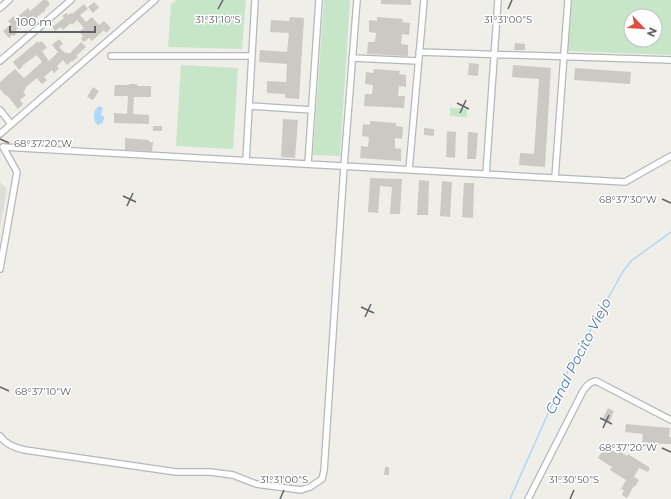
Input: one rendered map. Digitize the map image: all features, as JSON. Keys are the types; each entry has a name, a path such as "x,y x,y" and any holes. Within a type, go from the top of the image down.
{"street":[{"path":"0,8 9,0"},
{"path":"0,61 71,0"},
{"path":"0,134 155,0"},
{"path":"246,161 255,0"},
{"path":"308,164 319,0"},
{"path":"0,436 3,441 15,448 25,450 176,472 210,472 233,475 256,484 301,490 310,487 322,479 324,471 344,166 357,0"},
{"path":"409,170 424,0"},
{"path":"486,174 498,0"},
{"path":"555,178 568,0"},
{"path":"419,52 671,60"},
{"path":"111,56 252,56"},
{"path":"352,58 418,61"},
{"path":"249,106 312,110"},
{"path":"0,110 11,124"},
{"path":"0,269 16,172 4,147 625,182 671,156"},
{"path":"528,499 583,391 592,381 596,381 671,420"}],"shaded area":[{"path":"0,182 7,189 0,227"}],"green space":[{"path":"176,0 246,0 242,49 168,47 171,4"},
{"path":"324,0 350,0 340,156 313,155"},
{"path":"572,0 671,0 671,55 568,51"},
{"path":"181,65 238,68 233,149 176,146"},
{"path":"450,108 467,109 467,117 450,116"}],"water":[{"path":"99,106 103,108 101,115 104,116 104,119 102,123 98,125 94,116 95,110"}],"building":[{"path":"43,0 47,0 50,4 45,9 46,10 27,25 25,22 16,30 18,32 14,36 12,35 9,38 3,31 11,24 8,21 14,16 16,18 28,8 30,11"},
{"path":"381,0 411,0 411,5 381,4"},
{"path":"94,2 99,7 93,13 88,7"},
{"path":"84,4 88,9 80,15 86,22 92,17 99,25 104,21 111,28 106,33 104,30 92,41 89,38 84,42 81,39 83,36 79,32 84,28 77,20 63,30 61,27 55,31 52,27 64,18 62,16 66,13 68,15 71,13 72,14"},
{"path":"290,17 304,18 299,99 285,98 285,94 267,93 267,81 286,82 287,64 259,62 260,50 287,52 289,33 270,32 271,20 289,21"},
{"path":"377,17 403,19 402,22 410,23 409,35 402,34 401,44 408,45 408,56 367,54 368,42 375,42 376,33 369,32 369,20 377,21"},
{"path":"59,39 63,44 59,47 65,53 67,52 69,54 81,42 86,47 76,56 78,57 67,65 63,60 57,66 59,69 54,73 52,70 44,77 47,80 42,84 37,78 25,88 26,89 23,92 26,95 20,100 23,104 18,109 0,89 0,82 15,69 24,78 42,62 37,55 23,65 19,70 13,62 38,41 39,43 42,41 47,48 42,51 49,61 58,52 52,45"},
{"path":"515,43 525,44 525,50 514,50"},
{"path":"469,63 479,64 478,76 468,75"},
{"path":"513,65 551,68 545,167 519,165 520,153 534,154 539,79 512,77"},
{"path":"575,68 631,72 630,84 574,80"},
{"path":"374,69 400,71 399,74 406,75 406,87 399,86 398,96 405,96 404,108 364,106 365,94 372,94 373,85 365,84 366,72 373,73"},
{"path":"137,84 137,86 151,86 151,97 134,97 133,114 149,115 149,124 114,123 114,113 127,114 128,96 114,96 115,85"},
{"path":"93,87 99,91 93,100 87,97"},
{"path":"283,119 298,120 295,158 281,157"},
{"path":"370,121 396,123 396,126 403,127 402,139 395,138 395,148 401,149 401,161 360,158 361,146 368,147 369,137 362,136 363,124 370,125"},
{"path":"153,126 162,126 162,131 153,131"},
{"path":"424,128 434,129 434,136 424,135"},
{"path":"447,131 456,132 455,158 446,157"},
{"path":"468,132 478,133 476,159 467,159"},
{"path":"125,138 149,140 149,142 153,142 152,151 125,150"},
{"path":"370,178 402,179 400,214 390,214 392,187 380,186 378,213 368,212"},
{"path":"419,180 429,181 428,215 417,215"},
{"path":"442,181 452,182 450,217 440,216"},
{"path":"464,183 474,183 473,218 462,217"},
{"path":"608,408 614,411 609,423 602,420"},
{"path":"626,424 670,428 669,437 671,437 671,444 642,443 643,434 625,432"},
{"path":"605,446 618,454 619,451 627,456 628,454 650,468 648,472 639,468 634,477 639,480 627,498 622,495 624,490 621,489 626,480 610,470 612,467 598,458"},
{"path":"385,467 389,467 389,475 384,475"}],"waterway":[{"name":"Canal Pocito Viejo","path":"510,499 563,380 622,273 631,261 671,232"}]}
